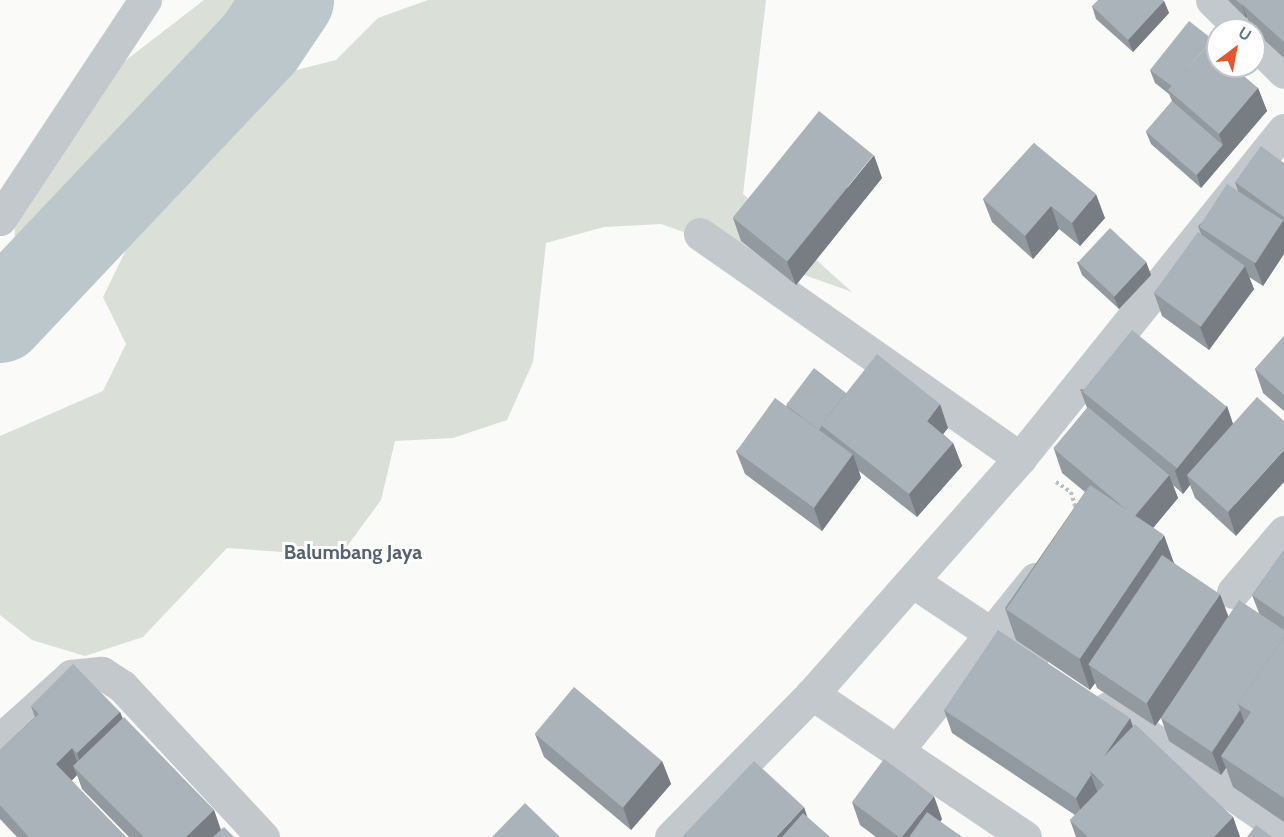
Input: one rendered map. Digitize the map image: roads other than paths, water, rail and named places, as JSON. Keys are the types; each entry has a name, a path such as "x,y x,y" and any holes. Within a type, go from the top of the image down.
{"street":[{"path":"0,219 145,0"},
{"path":"1212,0 1230,18"},
{"path":"1266,54 1284,72"},
{"path":"671,837 812,694 1020,458 1284,130"},
{"path":"700,234 1020,458"},
{"path":"1233,592 1284,532"},
{"path":"896,752 992,636 1052,556"},
{"path":"912,581 1284,830"},
{"path":"0,740 71,676 102,673 122,686 263,837"},
{"path":"812,694 1025,837"}],"waterway":[{"path":"0,318 260,43 289,0"}],"district":[{"name":"Balumbang Jaya","path":"353,552"}]}
